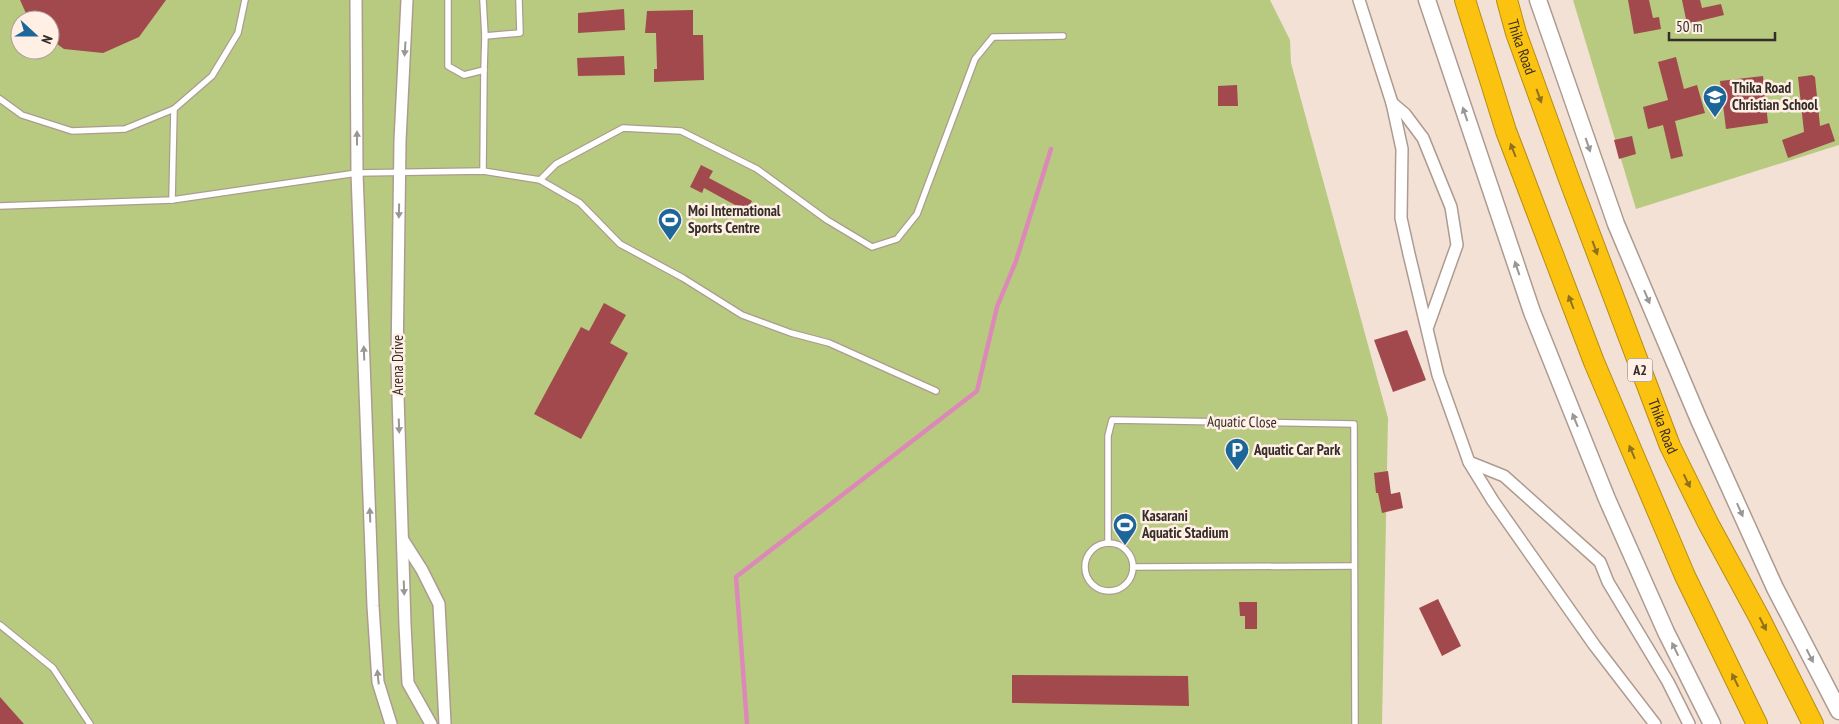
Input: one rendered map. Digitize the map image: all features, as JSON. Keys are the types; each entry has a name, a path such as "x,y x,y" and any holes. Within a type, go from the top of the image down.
{"highway":[{"path":"1465,0 1506,131 1594,362 1685,576 1756,724"},
{"name":"Thika Road","path":"1506,0 1516,33 1576,197 1670,446 1813,724"}],"main road":[{"path":"1427,0 1532,312 1607,499 1666,632 1712,724"},
{"name":"Thika Road","path":"1538,0 1616,224 1699,420 1775,588 1839,711"}],"street":[{"path":"356,0 357,173 373,606 378,682 391,724"},
{"name":"Arena Drive","path":"408,0 401,100 397,362 402,538 408,683 431,724"},
{"path":"1359,0 1392,103 1402,149 1401,218 1428,326 1438,375 1469,462 1493,502 1578,622 1655,724"},
{"path":"1392,103 1405,114 1423,138 1451,208 1457,245 1428,326"},
{"path":"1469,462 1504,476 1600,562 1608,582 1668,682 1689,724"},
{"path":"402,538 422,570 438,604 445,724"}],"lane":[{"path":"0,99 22,115 72,131 125,129 174,109 212,76 238,33 245,0"},
{"path":"448,0 448,66 464,75 484,70"},
{"path":"483,0 485,36 483,171"},
{"path":"485,36 520,33 519,0"},
{"path":"540,180 556,164 623,128 681,131 758,170 827,220 872,247 897,239 917,214 961,102 975,59 993,37 1063,36"},
{"path":"172,200 174,109"},
{"path":"0,206 172,200 357,173 400,174 483,171 540,180 580,204 620,244 683,278 742,315 791,334 829,343 936,391"},
{"name":"Aquatic Close","path":"1108,543 1108,436 1112,420 1354,424 1355,724"},
{"path":"1108,543 1120,545 1126,550 1133,567 1131,578 1119,590 1111,592 1095,588 1086,574 1086,558 1097,546 1108,543"},
{"path":"1133,567 1354,566"},
{"path":"0,625 53,668 90,724"}],"green space":[{"name":"Moi International Sports Centre","path":"0,0 1270,0 1290,40 1291,63 1388,418 1382,724 0,724"},
{"name":"Thika Road Christian School","path":"1573,0 1839,0 1839,145 1636,209"}],"building":[{"path":"20,0 166,0 139,37 103,53 64,49 60,46 60,10 24,10"},
{"path":"1628,0 1649,0 1653,18 1659,17 1661,29 1634,34"},
{"path":"1682,0 1700,0 1702,8 1721,4 1724,15 1687,24"},
{"path":"624,9 625,30 578,33 578,13"},
{"path":"693,10 693,35 703,35 704,80 654,82 654,69 657,69 656,33 645,33 647,11"},
{"path":"624,56 625,75 578,76 577,58"},
{"path":"1676,57 1684,89 1697,85 1705,113 1675,121 1683,156 1671,159 1663,125 1648,129 1643,107 1668,100 1658,62"},
{"path":"1812,75 1815,77 1820,126 1829,123 1835,141 1788,158 1782,140 1804,132 1798,77"},
{"path":"1763,76 1768,123 1726,129 1720,81"},
{"path":"1237,85 1238,106 1218,106 1218,86"},
{"path":"1632,136 1636,154 1619,159 1614,140"},
{"path":"701,165 713,171 709,178 752,201 746,211 704,188 702,193 690,187"},
{"path":"604,303 626,315 610,343 628,353 581,439 534,414 581,327 589,331"},
{"path":"1407,330 1426,380 1393,392 1374,340"},
{"path":"1388,471 1391,494 1400,492 1403,508 1382,513 1378,493 1376,493 1374,473"},
{"path":"1438,599 1461,646 1442,656 1419,608"},
{"path":"1239,602 1257,602 1257,629 1245,629 1245,616 1240,616"},
{"path":"1012,675 1188,676 1189,706 1012,703"},
{"path":"0,697 24,724 0,724"}],"waterway":[{"path":"747,724 736,577 977,391 997,307 1016,261 1051,149"}],"place":[{"name":"Thika Road Christian School","path":"1715,118"},
{"name":"Moi International Sports Centre","path":"670,241"},
{"name":"Aquatic Car Park","path":"1237,471"},
{"name":"Kasarani Aquatic Stadium","path":"1125,546"}]}
